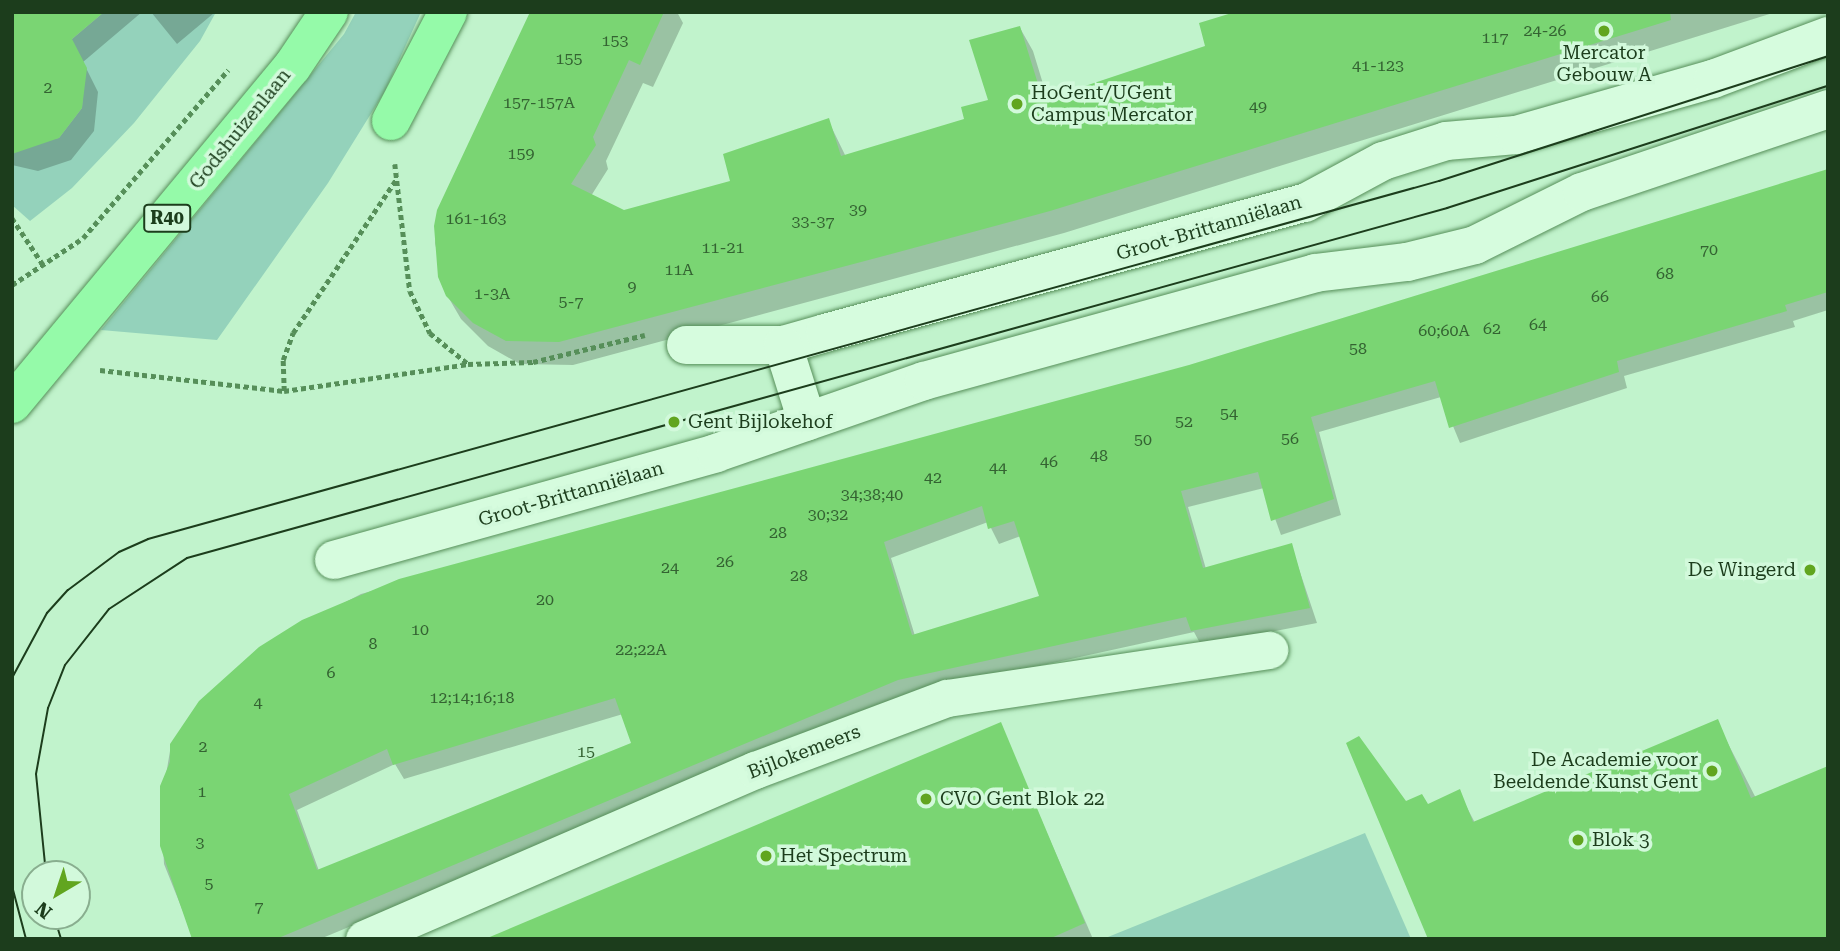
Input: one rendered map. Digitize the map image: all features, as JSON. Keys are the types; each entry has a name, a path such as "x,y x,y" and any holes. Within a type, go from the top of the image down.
{"main road":[{"name":"Godshuizenlaan","path":"12,404 292,67 329,12"},
{"path":"391,121 448,12"}],"street":[{"name":"Groot-Brittanniëlaan","path":"686,345 783,345 1305,203 1383,160 1446,141 1516,135 1713,79 1828,36"},
{"name":"Groot-Brittanniëlaan","path":"334,560 716,453 924,382 1315,273 1407,262 1475,245 1582,192 1828,108"},
{"path":"783,345 807,421"},
{"name":"Bijlokemeers","path":"364,939 755,770 947,698 1269,650"}],"path":[{"path":"12,285 83,238 216,80"},
{"path":"391,121 410,291 430,333 468,364"},
{"path":"284,391 282,360 293,333 396,179"},
{"path":"12,218 44,266"},
{"path":"44,365 284,391 468,364 533,362 667,329 686,345"}],"green space":[{"path":"104,12 216,12 200,41 134,123 72,188 30,221 12,205 12,146 59,138 82,108 85,65 71,40"},
{"path":"356,12 421,12 385,91 328,183 217,340 101,330 344,34"},
{"path":"1365,833 1411,939 1103,939"}],"building":[{"path":"12,12 104,12 72,39 87,68 82,108 59,138 12,154"},
{"path":"530,12 664,12 640,65 629,60 593,137 596,145 571,184 624,210 730,181 723,154 829,118 841,156 964,119 961,107 988,100 969,40 1020,26 1043,100 1205,46 1199,23 1235,12 1670,12 1671,20 1050,211 559,342 506,341 473,323 446,296 438,277 434,226 437,210"},
{"path":"1828,169 1828,292 1785,305 1787,311 1617,361 1619,372 1449,428 1435,381 1311,417 1334,499 1271,521 1258,472 1181,491 1203,568 1292,543 1310,608 1191,631 1186,617 898,680 276,939 192,939 160,846 160,786 170,762 170,744 199,701 259,647 302,620 399,579 1189,365","holes":["982,506 988,529 1014,521 1039,596 912,635 884,542","615,698 631,743 317,870 289,794 387,749 393,765"]},
{"name":"De Academie voor Beeldende Kunst Gent","path":"1718,719 1751,798 1828,766 1828,939 1428,939 1346,743 1359,736 1406,801 1422,794 1428,804 1460,789 1473,822"},
{"name":"CVO Gent Blok 22","path":"1001,722 1085,923 1049,939 485,939"}],"tram line":[{"path":"12,678 47,613 68,590 119,552 148,539 1439,181 1828,56"},
{"path":"45,860 36,774 48,708 65,665 109,609 187,558 1447,208 1828,86"},
{"path":"12,886 26,939"},
{"path":"58,930 61,939"}],"place":[{"name":"Mercator Gebouw A","path":"1604,31"},
{"name":"HoGent/UGent Campus Mercator","path":"1017,104"},
{"name":"Gent Bijlokehof","path":"674,422"},
{"name":"De Wingerd","path":"1810,570"},
{"name":"De Academie voor Beeldende Kunst Gent","path":"1712,771"},
{"name":"CVO Gent Blok 22","path":"926,799"},
{"name":"Blok 3","path":"1578,840"},
{"name":"Het Spectrum","path":"766,856"}]}
